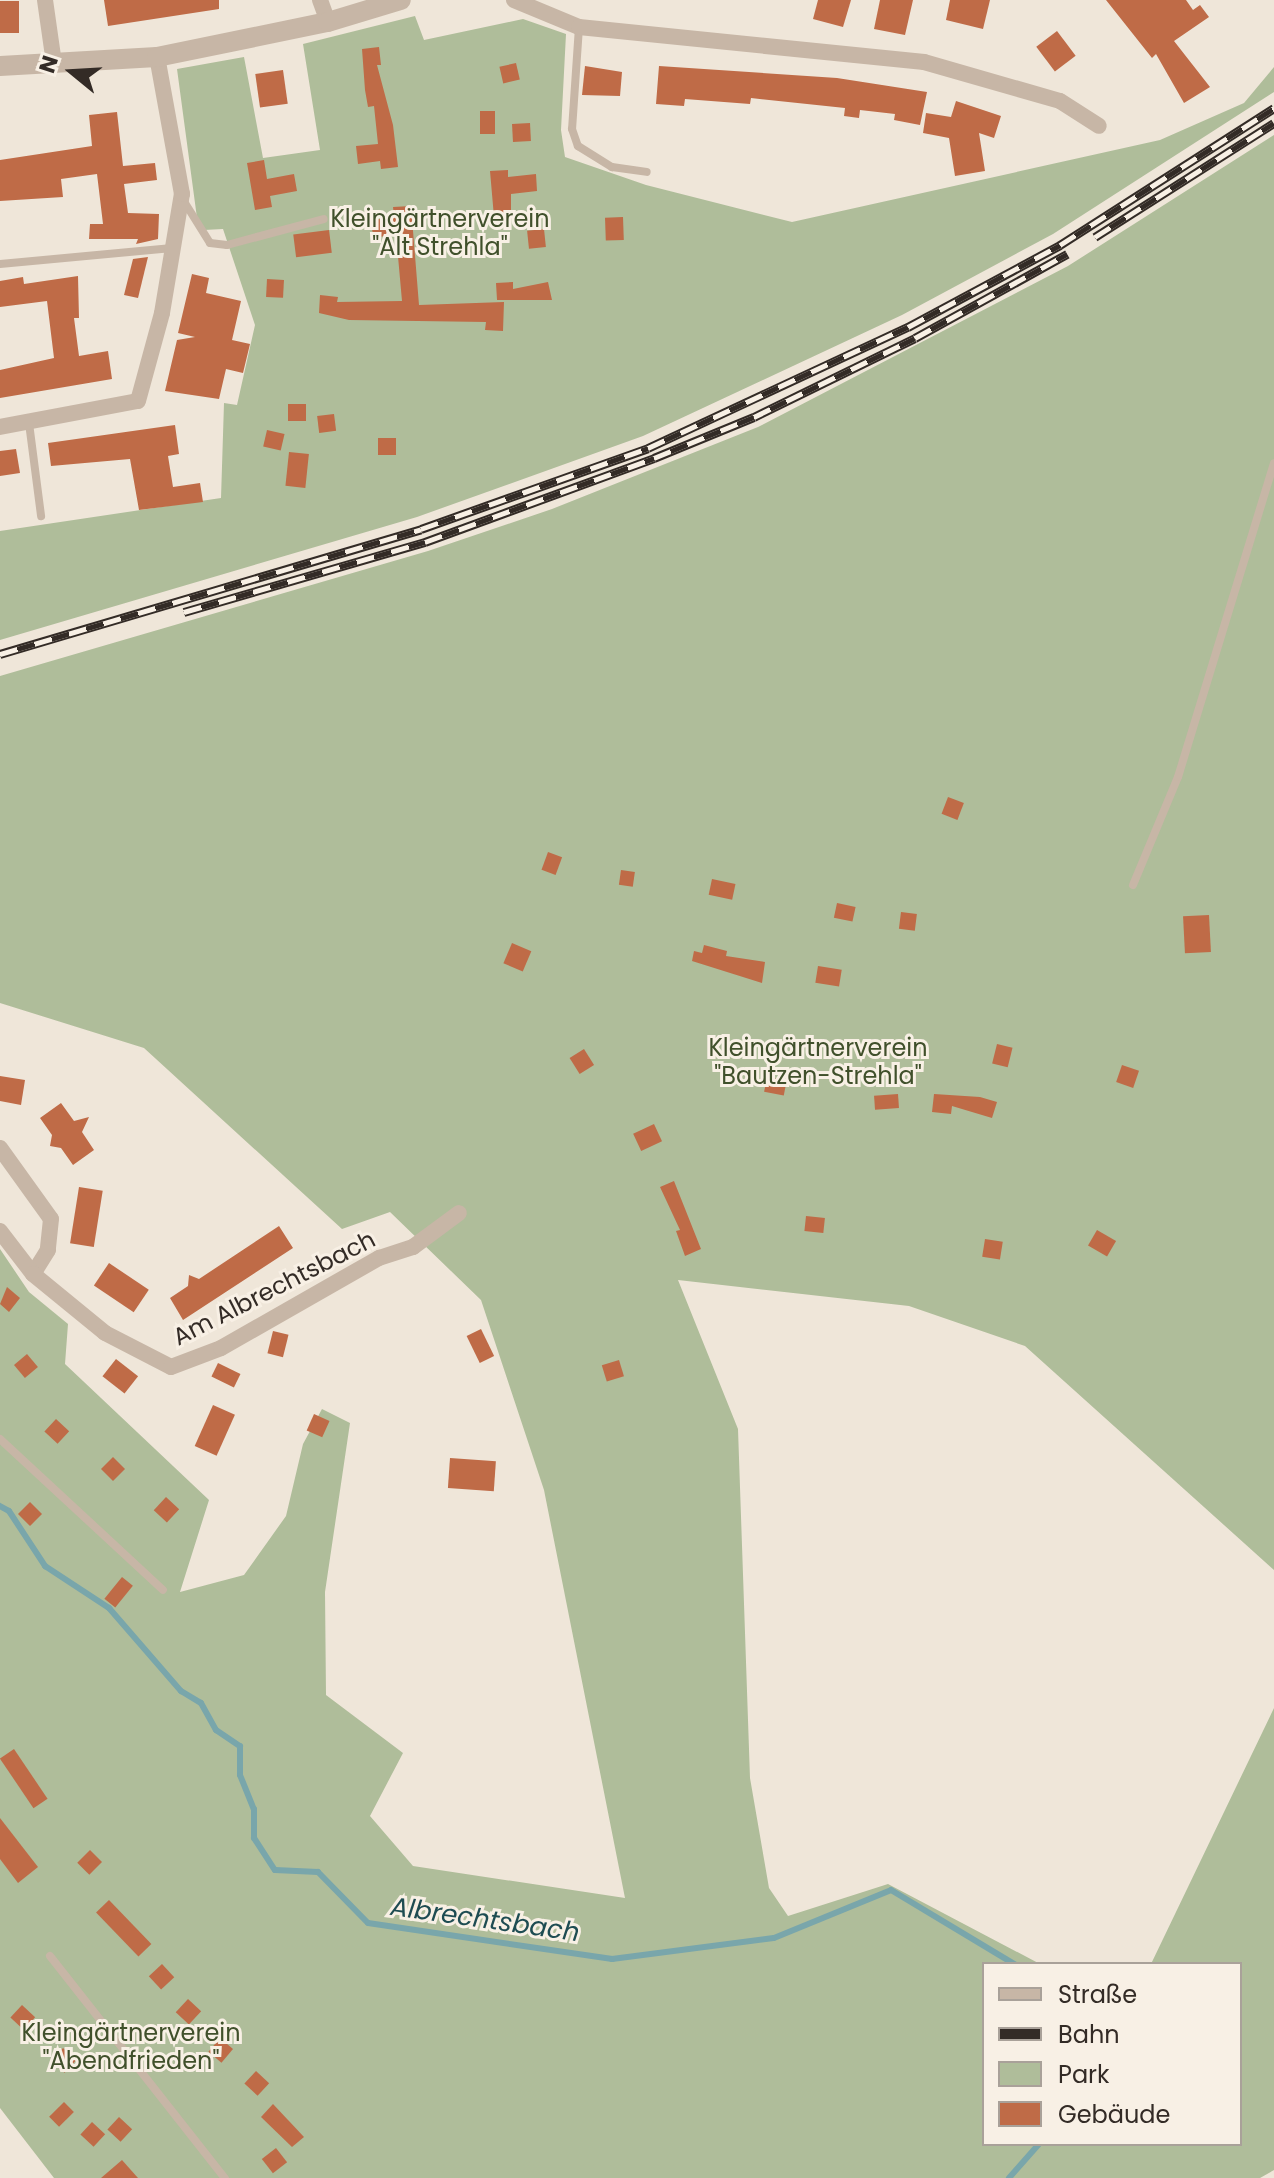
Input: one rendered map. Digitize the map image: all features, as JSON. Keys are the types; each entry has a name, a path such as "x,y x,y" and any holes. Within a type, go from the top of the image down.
{"street":[{"path":"45,0 54,57"},
{"path":"320,0 328,22"},
{"path":"0,66 54,57 157,57 328,22 375,4 401,0"},
{"path":"514,0 579,27 924,62 1060,101 1099,126"},
{"path":"0,427 138,401 162,313 182,194 157,57"},
{"path":"0,1148 51,1219 48,1250 33,1274"},
{"name":"Am Albrechtsbach","path":"0,1231 33,1274 105,1333 171,1367 221,1348 379,1258 413,1247 459,1213"}],"lane":[{"path":"579,27 572,129 578,146 612,167 647,172"},
{"path":"182,194 210,243 227,245 324,219"},
{"path":"0,264 172,248"},
{"path":"29,423 41,516"},
{"path":"1133,885 1178,777 1274,463"},
{"path":"0,1439 163,1590"},
{"path":"50,1956 225,2178"}],"green space":[{"name":"Kleingärtnerverein \"Alt Strehla\"","path":"415,16 424,40 523,19 566,34 561,130 565,157 646,185 792,222 1160,140 1244,103 1274,67 1274,92 1053,234 902,315 643,436 417,517 0,640 0,531 221,498 224,403 237,405 255,325 223,229 204,230 197,218 177,69 244,57 263,158 320,150 303,44"},
{"path":"1274,135 1274,1570 1025,1346 909,1306 678,1280 738,1429 750,1778 769,1888 788,1916 888,1884 1036,1962 982,1962 982,2146 1242,2146 1242,1962 1152,1962 1274,1708 1274,2170 1260,2178 54,2178 0,2108 0,1249 29,1292 68,1324 65,1364 209,1500 180,1592 244,1575 286,1516 303,1444 322,1409 350,1423 325,1592 326,1695 403,1753 370,1816 413,1866 625,1898 544,1490 481,1300 390,1212 342,1229 144,1048 0,1003 0,676 428,551 552,509 758,427 1068,266"}],"building":[{"path":"104,0 219,0 219,9 108,26"},
{"path":"818,0 851,0 843,27 813,19"},
{"path":"880,0 913,0 905,35 874,29"},
{"path":"950,0 990,0 983,29 946,20"},
{"path":"1106,0 1186,0 1193,10 1200,5 1209,17 1174,41 1210,87 1184,103 1156,54 1152,58"},
{"path":"0,1 19,1 19,33 0,33"},
{"path":"1057,31 1076,56 1055,71 1036,47"},
{"path":"379,47 381,65 377,65 393,125 398,167 381,169 380,161 358,164 356,146 378,144 374,106 368,107 365,90 362,49"},
{"path":"516,63 520,80 503,83 499,67"},
{"path":"585,66 622,72 620,96 582,95"},
{"path":"659,66 837,78 927,92 920,125 894,120 895,114 860,110 859,118 844,116 845,108 751,98 750,104 685,99 684,106 656,104"},
{"path":"283,70 288,104 260,108 255,74"},
{"path":"956,101 1001,116 994,138 979,133 985,171 955,176 949,138 923,133 926,113 951,117"},
{"path":"480,111 495,111 495,134 480,134"},
{"path":"117,112 123,166 155,163 157,180 124,184 128,213 159,214 158,239 136,244 138,239 89,239 90,224 103,224 97,174 61,179 63,197 0,201 0,160 92,146 89,115"},
{"path":"530,123 531,141 513,142 512,124"},
{"path":"264,160 267,179 294,174 297,191 270,196 272,207 255,210 247,163"},
{"path":"508,170 508,177 536,174 537,191 511,194 511,217 494,217 490,171"},
{"path":"411,206 419,305 504,302 503,331 485,330 486,322 349,320 319,313 320,295 338,297 337,302 402,301 396,234 374,238 370,221 394,216 393,207"},
{"path":"623,217 624,240 606,241 605,218"},
{"path":"544,229 546,247 529,249 527,231"},
{"path":"329,230 332,253 296,257 293,234"},
{"path":"148,257 138,298 124,295 133,259"},
{"path":"192,274 209,278 206,293 241,301 232,340 250,344 243,373 226,369 219,399 165,391 177,340 195,337 178,333"},
{"path":"78,276 79,318 74,318 79,356 108,351 112,379 0,398 0,370 54,358 47,301 0,307 0,281 23,277 24,284"},
{"path":"267,279 284,280 283,298 266,297"},
{"path":"513,282 513,289 548,282 552,300 497,300 496,283"},
{"path":"288,404 306,404 306,421 288,421"},
{"path":"334,414 336,431 319,433 317,416"},
{"path":"175,425 179,454 168,456 173,487 200,483 203,502 139,510 130,459 51,466 48,443"},
{"path":"267,430 285,434 281,451 263,447"},
{"path":"378,438 396,438 396,455 378,455"},
{"path":"16,449 20,473 0,476 0,451"},
{"path":"289,452 309,454 305,488 285,486"},
{"path":"948,797 964,803 957,820 942,814"},
{"path":"548,852 562,857 556,875 542,870"},
{"path":"621,870 635,872 633,887 619,885"},
{"path":"712,879 735,884 732,900 709,895"},
{"path":"837,903 856,907 852,922 834,918"},
{"path":"901,912 917,914 915,931 899,929"},
{"path":"1209,915 1211,952 1185,953 1183,916"},
{"path":"512,943 531,951 523,971 503,963"},
{"path":"704,945 727,951 726,956 765,962 762,983 692,961 694,951 702,953"},
{"path":"818,966 842,970 839,987 815,983"},
{"path":"997,1044 1013,1048 1008,1067 992,1063"},
{"path":"584,1049 594,1065 580,1074 570,1058"},
{"path":"1122,1065 1139,1071 1133,1088 1116,1082"},
{"path":"0,1076 25,1080 21,1105 0,1101"},
{"path":"767,1077 787,1081 784,1096 764,1092"},
{"path":"898,1094 899,1108 875,1110 874,1096"},
{"path":"934,1094 980,1097 997,1102 992,1118 952,1106 951,1114 932,1112"},
{"path":"61,1103 74,1121 89,1117 82,1132 94,1150 73,1165 61,1148 50,1146 52,1135 40,1118"},
{"path":"654,1124 662,1141 641,1151 633,1134"},
{"path":"674,1181 701,1249 685,1256 676,1231 680,1230 660,1187"},
{"path":"79,1187 103,1191 94,1247 70,1243"},
{"path":"806,1216 825,1218 823,1233 804,1231"},
{"path":"279,1226 293,1248 183,1320 170,1298 188,1286 189,1275 199,1279"},
{"path":"1097,1230 1116,1241 1107,1257 1088,1246"},
{"path":"985,1239 1003,1242 1000,1260 982,1257"},
{"path":"109,1263 149,1290 134,1312 94,1285"},
{"path":"7,1287 20,1298 9,1312 0,1304"},
{"path":"481,1329 494,1356 480,1363 467,1336"},
{"path":"273,1331 289,1335 283,1357 267,1353"},
{"path":"27,1354 38,1367 25,1378 14,1365"},
{"path":"116,1359 138,1376 125,1394 102,1376"},
{"path":"619,1360 624,1376 607,1382 602,1365"},
{"path":"218,1363 240,1374 234,1387 211,1376"},
{"path":"213,1405 235,1415 217,1456 195,1446"},
{"path":"314,1414 330,1421 322,1437 307,1430"},
{"path":"56,1419 69,1431 58,1444 44,1431"},
{"path":"113,1457 125,1469 113,1481 101,1469"},
{"path":"450,1458 496,1461 494,1491 448,1488"},
{"path":"166,1497 179,1509 167,1522 154,1510"},
{"path":"30,1502 42,1514 30,1526 18,1514"},
{"path":"122,1577 133,1586 115,1608 104,1599"},
{"path":"14,1749 48,1799 33,1808 0,1759"},
{"path":"0,1818 38,1867 18,1883 0,1859"},
{"path":"90,1850 102,1862 89,1875 77,1863"},
{"path":"109,1900 151,1944 138,1956 96,1913"},
{"path":"162,1964 174,1977 161,1989 149,1976"},
{"path":"188,1999 201,2011 189,2024 176,2012"},
{"path":"22,2005 35,2017 24,2030 10,2017"},
{"path":"220,2038 233,2049 221,2063 208,2052"},
{"path":"63,2048 76,2060 65,2073 51,2060"},
{"path":"256,2071 269,2083 258,2096 244,2083"},
{"path":"64,2102 74,2112 59,2127 49,2117"},
{"path":"273,2104 304,2137 292,2147 261,2117"},
{"path":"119,2117 132,2129 121,2142 107,2129"},
{"path":"92,2122 105,2134 94,2147 80,2134"},
{"path":"276,2148 287,2162 273,2173 262,2159"},
{"path":"122,2160 138,2178 101,2178"}],"waterway":[{"name":"Albrechtsbach","path":"0,1506 9,1511 45,1566 109,1608 181,1691 201,1703 216,1730 240,1746 240,1775 254,1809 254,1838 275,1870 318,1872 368,1923 612,1959 774,1938 891,1890 1011,1962"},
{"name":"Albrechtsbach","path":"1009,2178 1037,2146"}],"railway":[{"path":"0,654 421,529 648,448 908,327 1060,245 1274,108"},
{"path":"1095,237 1274,123"},
{"path":"184,612 425,542 654,458 754,417 915,338 1067,254"}],"park label":[{"name":"Kleingärtnerverein \"Bautzen-Strehla\"","path":"818,1062"},
{"name":"Kleingärtnerverein \"Abendfrieden\"","path":"131,2047"}]}
